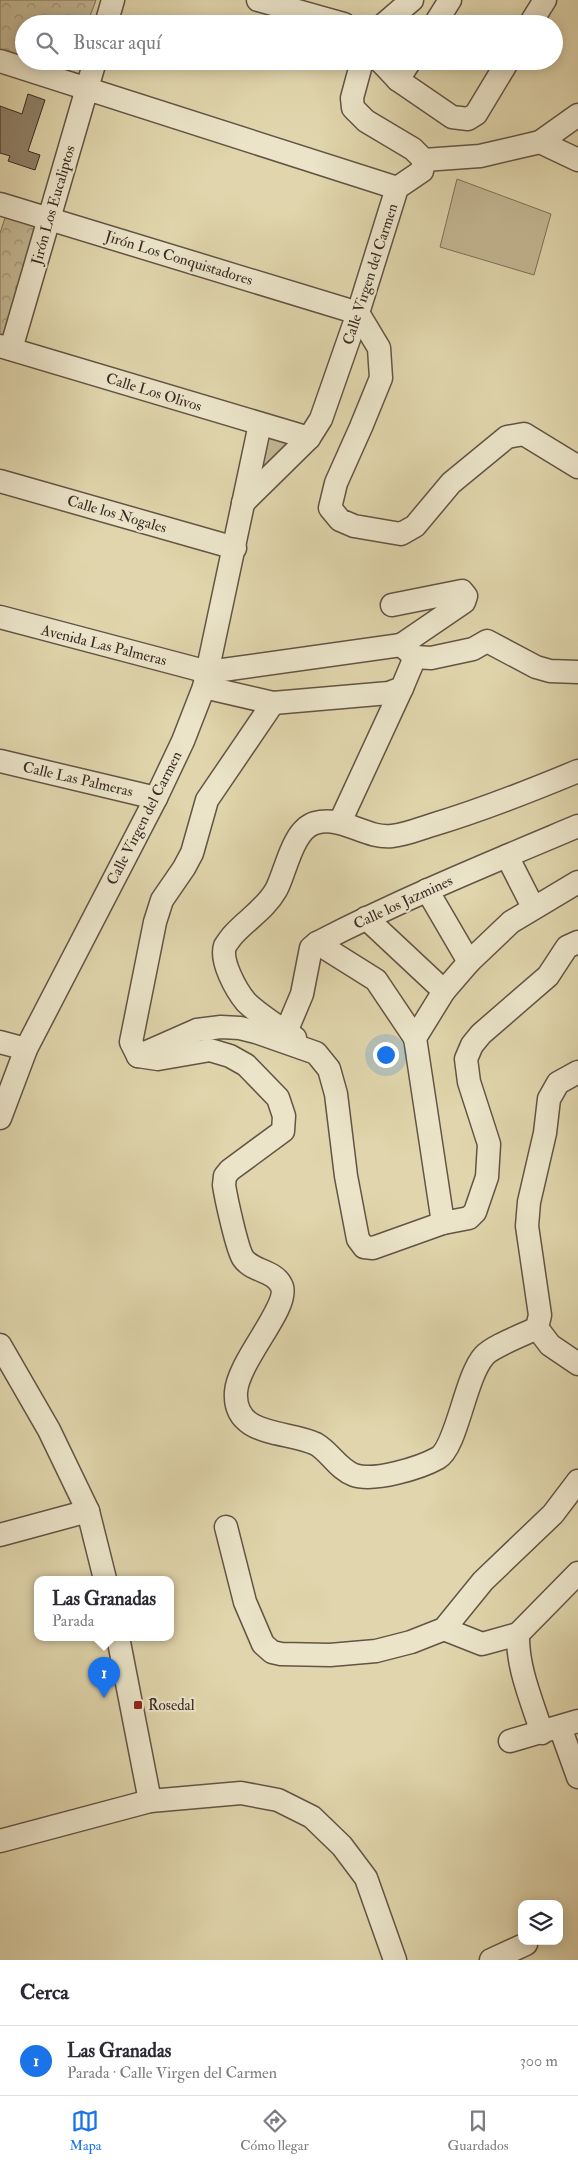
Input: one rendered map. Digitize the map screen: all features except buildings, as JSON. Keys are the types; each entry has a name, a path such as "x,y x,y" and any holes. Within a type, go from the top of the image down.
{"street":[{"path":"109,15 113,0"},
{"path":"258,0 312,15"},
{"path":"394,15 412,0"},
{"path":"441,15 450,0"},
{"path":"535,15 544,0"},
{"path":"0,61 15,66"},
{"path":"28,70 397,188"},
{"name":"Jirón Los Eucaliptos","path":"5,348 49,219 92,70"},
{"path":"360,70 352,98 353,108 366,121 413,149 424,160 480,156 540,142 578,115"},
{"path":"404,70 452,117 468,120 476,114 503,70"},
{"path":"540,142 578,160"},
{"name":"Calle Virgen del Carmen","path":"243,503 309,438 321,419 358,313 397,188 422,171 424,160"},
{"name":"Jirón Los Conquistadores","path":"0,205 358,313"},
{"path":"358,313 379,348 381,378 336,483 330,508 340,520 354,526 401,534 415,526 451,483 506,437 524,434 578,467"},
{"name":"Calle Los Olivos","path":"5,348 309,438"},
{"name":"Calle Virgen del Carmen","path":"0,1118 26,1049 156,798 183,741 206,679 260,424"},
{"name":"Calle los Nogales","path":"0,481 235,548"},
{"path":"340,822 402,688 408,651 464,602 466,596 462,591 392,605"},
{"name":"Avenida Las Palmeras","path":"0,617 206,679 273,703 390,694 402,688"},
{"path":"206,679 408,651 430,658 473,649 487,641 536,667 550,671 578,672"},
{"path":"138,1056 131,1042 155,922 162,900 192,853 208,800 273,703"},
{"name":"Calle Las Palmeras","path":"0,761 156,798"},
{"path":"574,940 548,976 497,1019 472,1045 466,1059 469,1082 489,1144 487,1177 475,1212 469,1218 443,1223 373,1248 364,1247 358,1239 346,1176 336,1094 329,1069 316,1053 247,1002 229,974 224,957 225,946 234,934 255,916 276,890 291,850 306,829 315,823 340,822 375,836 393,836 468,813 536,789 578,771"},
{"name":"Calle los Jazmines","path":"317,943 427,890 578,826"},
{"path":"507,856 533,907"},
{"path":"415,1038 444,991 469,962 511,922 533,907 578,882"},
{"path":"427,890 469,962"},
{"path":"366,918 444,991"},
{"path":"286,1032 302,994 311,948 317,943 376,980 415,1038 443,1223"},
{"path":"138,1056 197,1030 220,1027 240,1028 256,1032 316,1053"},
{"path":"0,1042 26,1049"},
{"path":"138,1056 158,1060 210,1050 230,1056 246,1065 278,1098 284,1116 283,1131 230,1170 225,1176 224,1185 242,1258 254,1268 277,1280 282,1286 283,1295 281,1305 254,1346 240,1374 236,1392 238,1410 248,1423 264,1430 316,1445 341,1467 355,1475 394,1475 439,1457 452,1435 472,1376 485,1354 537,1328"},
{"path":"537,1328 540,1315 527,1226 529,1202 545,1133 549,1100 558,1083 578,1072"},
{"path":"537,1328 550,1345 578,1364"},
{"path":"0,1346 49,1430 88,1511 104,1576"},
{"path":"226,1527 245,1602 263,1644 272,1652 281,1654 330,1655 376,1651 412,1642 444,1629 482,1580 553,1514 578,1481"},
{"path":"0,1534 88,1511"},
{"path":"444,1629 482,1644 518,1634 578,1573"},
{"path":"518,1634 518,1653 521,1668 560,1727 578,1777"},
{"path":"119,1641 150,1801"},
{"path":"510,1741 560,1727"},
{"path":"0,1840 150,1801 241,1793 278,1800 312,1818 342,1846 366,1878 395,1960"},
{"path":"492,1960 524,1945"}],"green space":[{"path":"0,0 96,0 90,15 15,15 15,55 0,50"},
{"path":"58,70 69,70 66,73"},
{"path":"457,179 551,214 534,275 440,247"},
{"path":"6,215 42,227 3,342 0,341 0,233"},
{"path":"268,437 288,444 258,480"}],"place":[{"name":"Las Granadas","path":"104,1698"},
{"name":"Rosedal","path":"138,1705"}]}
